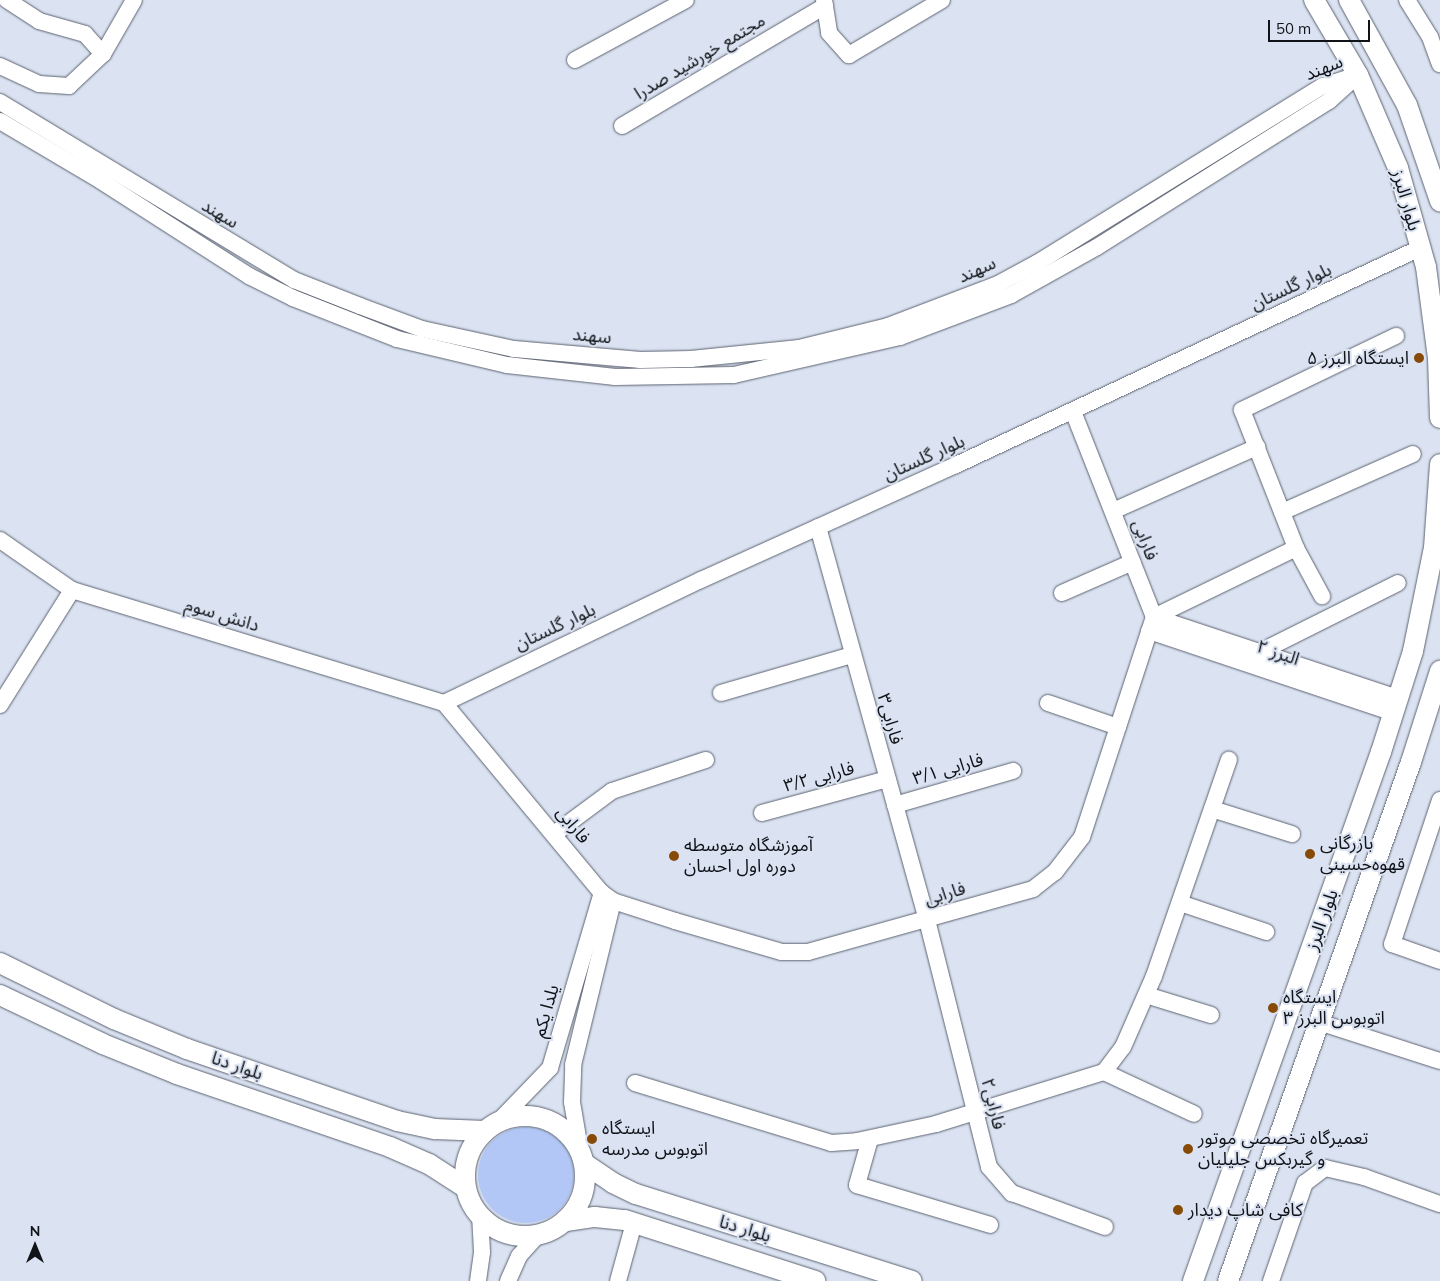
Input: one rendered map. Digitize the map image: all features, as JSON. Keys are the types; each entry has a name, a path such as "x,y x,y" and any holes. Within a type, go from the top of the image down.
{"main road":[{"name":"بلوار البرز","path":"1314,0 1358,75 1398,168 1420,248 1438,358 1440,418"},
{"name":"بلوار البرز","path":"1349,0 1407,105 1440,201"},
{"path":"1358,75 1384,62"},
{"name":"بلوار البرز","path":"1193,1281 1396,705 1413,651 1434,548 1440,464"},
{"name":"بلوار البرز","path":"1228,1281 1411,762 1440,671"},
{"name":"بلوار دنا","path":"0,964 114,1019 187,1049 397,1121 435,1129 492,1126"},
{"name":"بلوار دنا","path":"0,994 103,1044 177,1074 390,1147 429,1164 466,1188"},
{"path":"516,1116 536,1116 561,1128 582,1156 583,1195 566,1221 538,1235 506,1234 480,1216 466,1188 468,1157 492,1126 516,1116"},
{"name":"بلوار دنا","path":"582,1156 613,1183 636,1194 912,1281"},
{"name":"بلوار دنا","path":"566,1221 595,1217 634,1223 815,1281"}],"street":[{"path":"7,0 40,21 85,34 103,54"},
{"path":"0,66 39,84 69,86 103,54 134,0"},
{"path":"575,60 686,0"},
{"name":"مجتمع خورشید صدرا","path":"622,126 824,3 829,34 849,55 942,0"},
{"path":"1407,0 1435,34 1440,64"},
{"name":"سهند","path":"0,102 294,280 360,306 422,329 514,349 641,360 681,360 799,348 888,326 998,284 1046,258 1323,86 1358,75"},
{"name":"سهند","path":"0,121 101,181 249,276 293,298 397,339 507,365 615,377 734,375 900,337 1011,295 1096,247 1329,101 1358,75"},
{"name":"بلوار گلستان","path":"444,703 1420,248"},
{"path":"1322,596 1296,548 1242,410 1396,336"},
{"name":"فارابی","path":"444,703 607,897 782,952 808,952 1033,889 1055,872 1082,837 1152,624 1133,562 1073,411"},
{"path":"1113,511 1257,447"},
{"path":"1282,512 1413,454"},
{"name":"فارابی۳","path":"818,527 927,920"},
{"name":"دانش سوم","path":"0,540 72,590 444,703"},
{"path":"1152,624 1296,548"},
{"path":"1062,593 1133,562"},
{"path":"1260,652 1398,583"},
{"path":"0,705 72,590"},
{"name":"البرز ۲","path":"1152,624 1396,705"},
{"name":"البرز ۲","path":"1152,624 1260,652 1396,705"},
{"path":"721,693 852,655"},
{"path":"1048,703 1118,727"},
{"path":"554,834 612,791 706,760"},
{"path":"635,1083 831,1143 870,1139 974,1112 1104,1072 1123,1047 1146,995 1229,760"},
{"name":"فارابی ۳/۱","path":"895,805 1013,771"},
{"name":"فارابی ۳/۲","path":"762,813 887,780"},
{"path":"1440,801 1392,944 1440,961"},
{"path":"1212,809 1292,834"},
{"path":"582,1156 572,1102 573,1065 607,897"},
{"name":"یلدا یکم","path":"492,1126 539,1083 550,1068 607,897"},
{"path":"1180,903 1266,932"},
{"name":"فارابی۲","path":"927,920 989,1167 1012,1193 1105,1227"},
{"path":"1146,995 1211,1015"},
{"path":"1319,1022 1440,1061"},
{"path":"1104,1072 1194,1114"},
{"path":"870,1139 857,1185 990,1225"},
{"path":"1271,1281 1305,1183 1325,1168 1364,1177 1440,1204"},
{"path":"478,1281 482,1252 480,1216"},
{"path":"618,1281 634,1223"},
{"path":"508,1281 519,1256 538,1235"}],"shaded area":[{"path":"526,1127 544,1131 560,1141 570,1157 574,1175 570,1193 560,1209 544,1219 526,1223 508,1219 492,1209 482,1193 478,1175 482,1157 492,1141 508,1131"}],"place":[{"name":"ایستگاه البرز ۵","path":"1419,358"},
{"name":"بازرگانی قهوه‌حسینی","path":"1310,854"},
{"name":"آموزشگاه متوسطه دوره اول احسان","path":"674,856"},
{"name":"ایستگاه اتوبوس البرز ۳","path":"1273,1008"},
{"name":"ایستگاه اتوبوس مدرسه","path":"592,1139"},
{"name":"تعمیرگاه تخصصی موتور و گیربکس جلیلیان","path":"1188,1149"},
{"name":"کافی شاپ دیدار","path":"1178,1210"}]}
